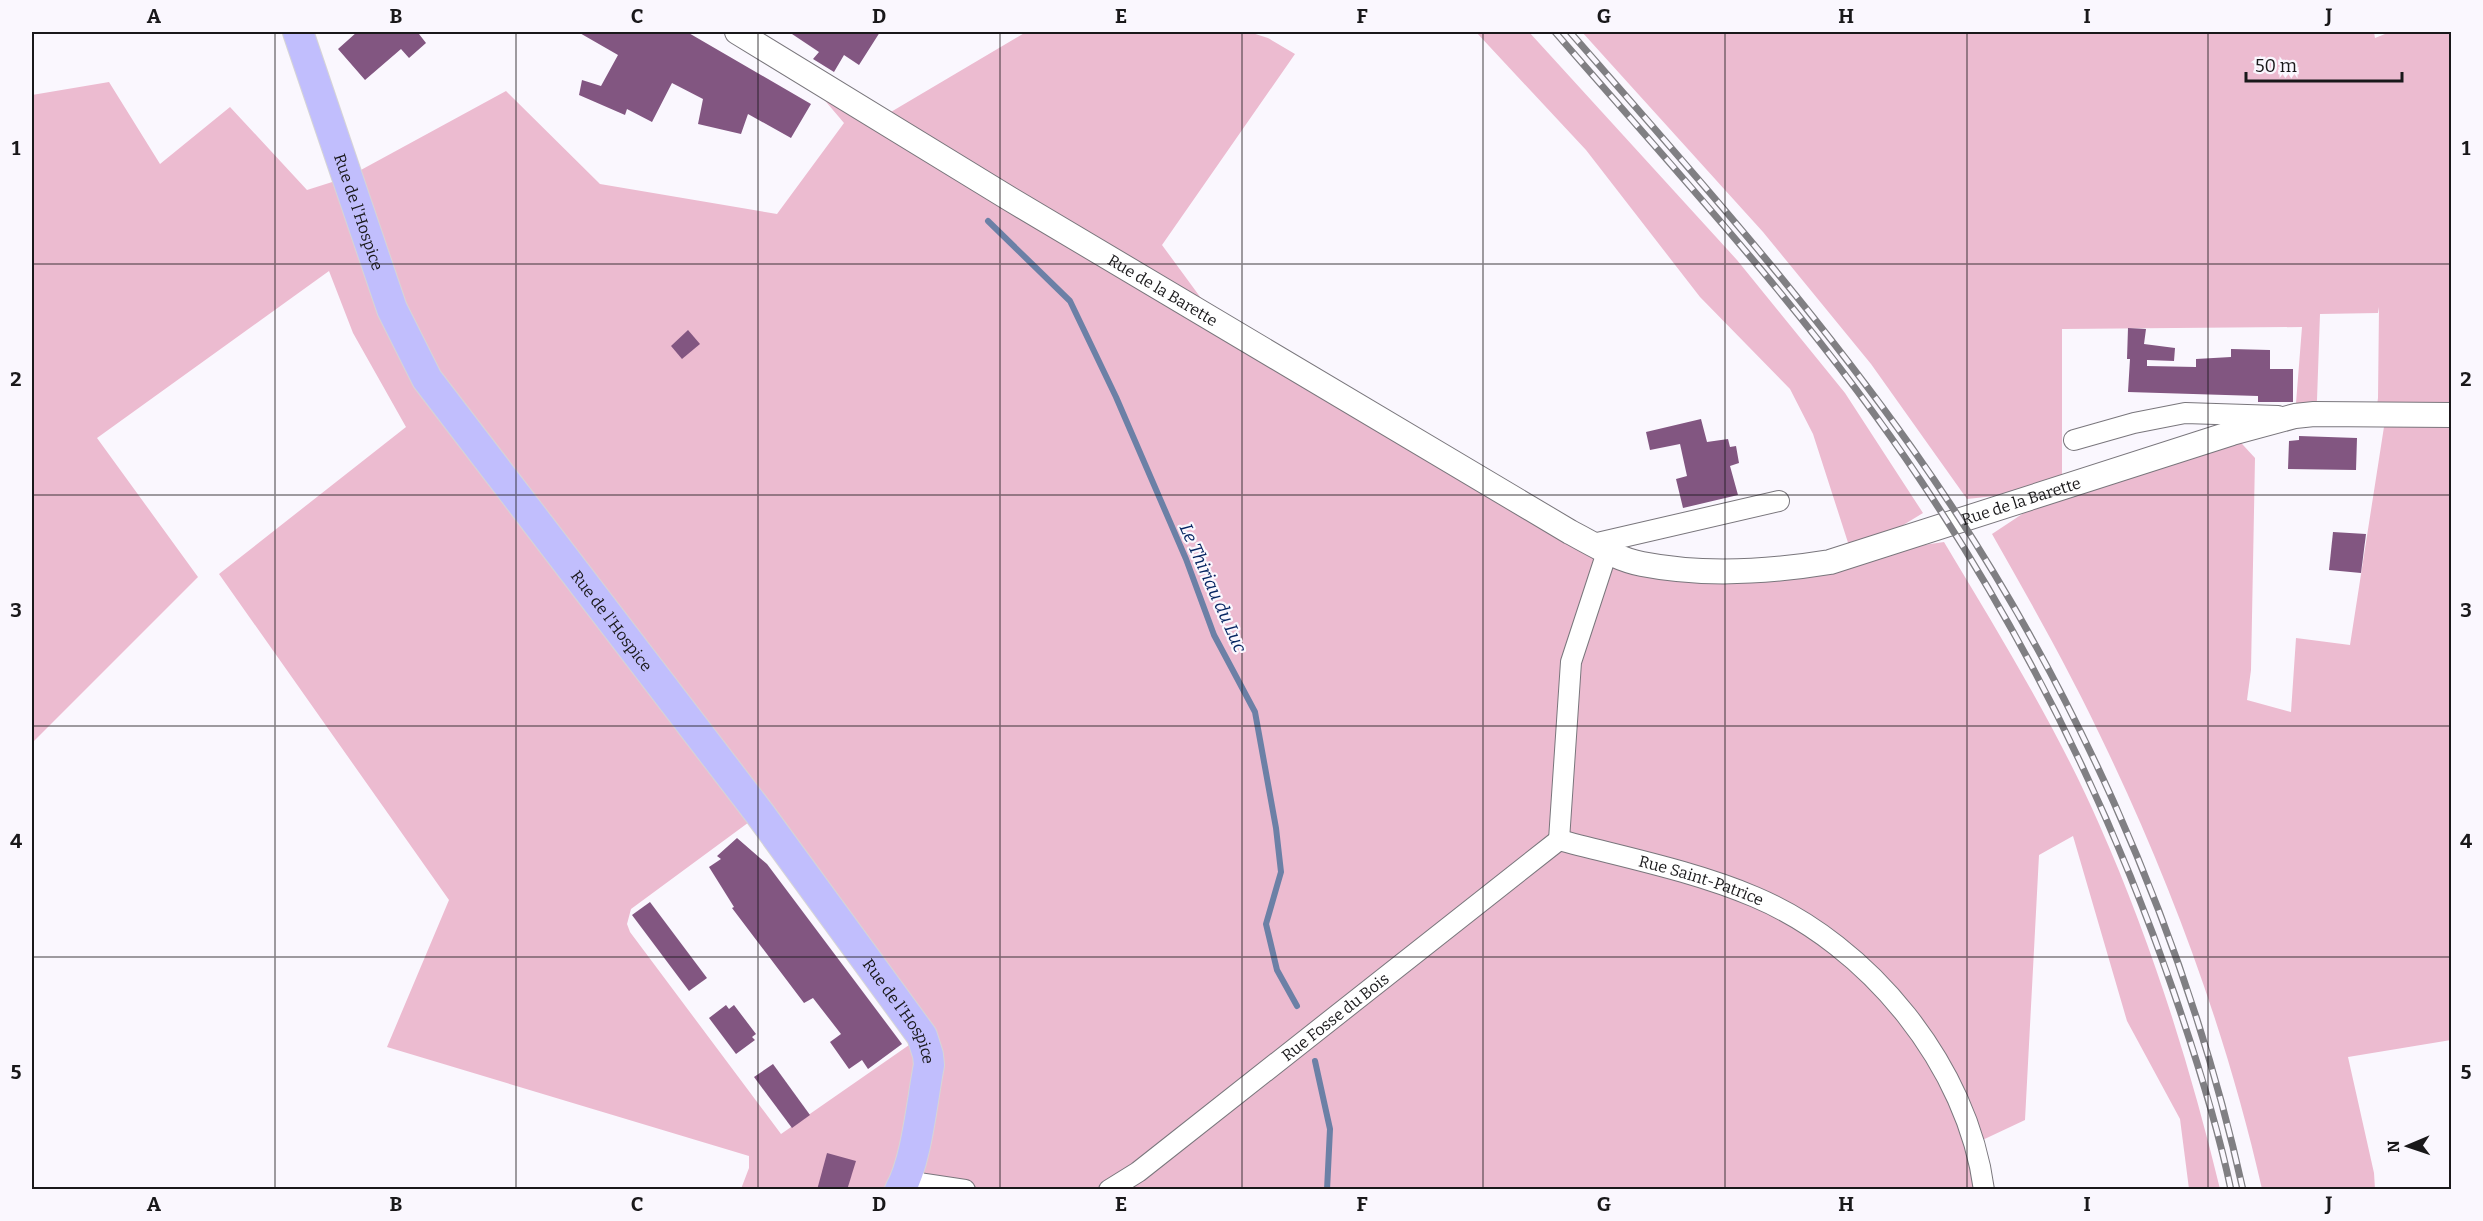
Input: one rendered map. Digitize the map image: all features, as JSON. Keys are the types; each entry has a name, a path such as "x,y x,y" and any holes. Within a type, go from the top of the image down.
{"main road":[{"name":"Rue de l'Hospice","path":"298,32 392,309 427,379 760,814 922,1036 929,1065 902,1185"}],"street":[{"name":"Rue de la Barette","path":"737,32 1020,205 1554,523 1600,548 1640,564 1737,571 1793,568 1830,562 2295,416 2376,413 2451,415"},
{"path":"2074,440 2134,423 2185,412 2295,416"},
{"path":"1559,840 1571,662 1600,548 1779,501"},
{"name":"Rue Fosse du Bois","path":"1109,1190 1138,1172 1559,840"},
{"name":"Rue Saint-Patrice","path":"1559,840 1675,871 1755,897 1796,918 1841,949 1886,988 1920,1034 1944,1072 1974,1144 1984,1190"},
{"path":"902,1185 965,1190"}],"shaded area":[{"path":"1026,32 1249,32 1268,38 1295,54 1162,245 1220,324 1640,564 1852,555 1813,434 1790,389 1700,297 1586,150 1476,32 1529,32 1737,260 1845,393 1923,513 1854,555 1944,542 2026,681 2064,752 2118,868 2168,1004 2196,1096 2220,1189 2189,1189 2180,1119 2127,1021 2073,836 2039,855 2025,1120 1974,1144 1984,1189 741,1189 749,1168 749,1156 387,1047 449,900 219,574 406,427 353,333 329,271 97,438 198,577 32,743 32,95 109,82 160,164 230,107 307,190 348,177 506,91 600,184 777,214 844,123 799,70 879,119","holes":["760,814 922,1036 781,1134 630,932 627,924 631,909"]},
{"path":"1582,32 2374,32 2375,38 2390,32 2451,32 2451,1040 2348,1057 2374,1173 2375,1189 2262,1189 2216,1022 2198,967 2156,860 2082,698 1992,534 2060,489 1967,499 1871,364 1763,232","holes":["2379,307 2376,413 2386,414 2350,645 2296,638 2291,712 2247,700 2251,670 2255,458 2232,433 2062,488 2062,329 2302,327 2295,416 2314,414 2317,400 2320,314 2378,313"]}],"building":[{"path":"357,32 422,32 419,34 426,43 409,58 401,49 365,80 338,49"},
{"path":"578,32 687,32 811,104 791,138 748,114 741,134 698,124 703,99 672,83 652,122 627,109 625,115 579,95 582,80 601,86 618,55"},
{"path":"789,32 880,32 859,65 844,55 834,72 813,59 819,52"},
{"path":"2128,328 2146,329 2144,344 2175,348 2174,361 2147,360 2147,366 2196,367 2196,359 2231,357 2231,349 2270,350 2270,369 2293,369 2293,402 2258,402 2258,396 2128,392 2130,359 2127,359"},
{"path":"688,330 700,344 682,359 671,346"},
{"path":"1701,419 1707,442 1728,439 1730,447 1736,446 1739,463 1730,466 1738,495 1683,508 1676,479 1687,476 1680,444 1650,450 1646,432"},
{"path":"2299,436 2357,438 2356,470 2288,469 2289,441 2299,440"},
{"path":"2333,532 2366,534 2361,573 2329,570"},
{"path":"737,838 767,864 902,1044 868,1069 862,1060 849,1069 830,1042 841,1034 813,998 804,1003 732,908 734,907 709,867 721,859 717,856"},
{"path":"650,902 707,978 689,991 632,915"},
{"path":"726,1005 729,1009 734,1005 756,1034 752,1037 755,1040 736,1054 709,1018"},
{"path":"773,1064 810,1115 792,1128 754,1077"},
{"path":"827,1153 856,1161 847,1190 817,1190"}],"waterway":[{"name":"Le Thiriau du Luc","path":"988,221 1070,301 1116,397 1186,559 1214,635 1255,712 1276,828 1281,872 1266,924 1277,970 1297,1006"},
{"name":"Le Thiriau du Luc","path":"1315,1061 1330,1129 1327,1190"}],"railway":[{"path":"1555,32 1745,250 1836,363 1880,421 1921,481 1997,603 2095,793 2150,926 2213,1115 2231,1190"},
{"path":"1570,32 1789,287 1872,393 1968,532 2021,619 2070,710 2114,802 2154,897 2189,994 2218,1092 2243,1190"}]}
